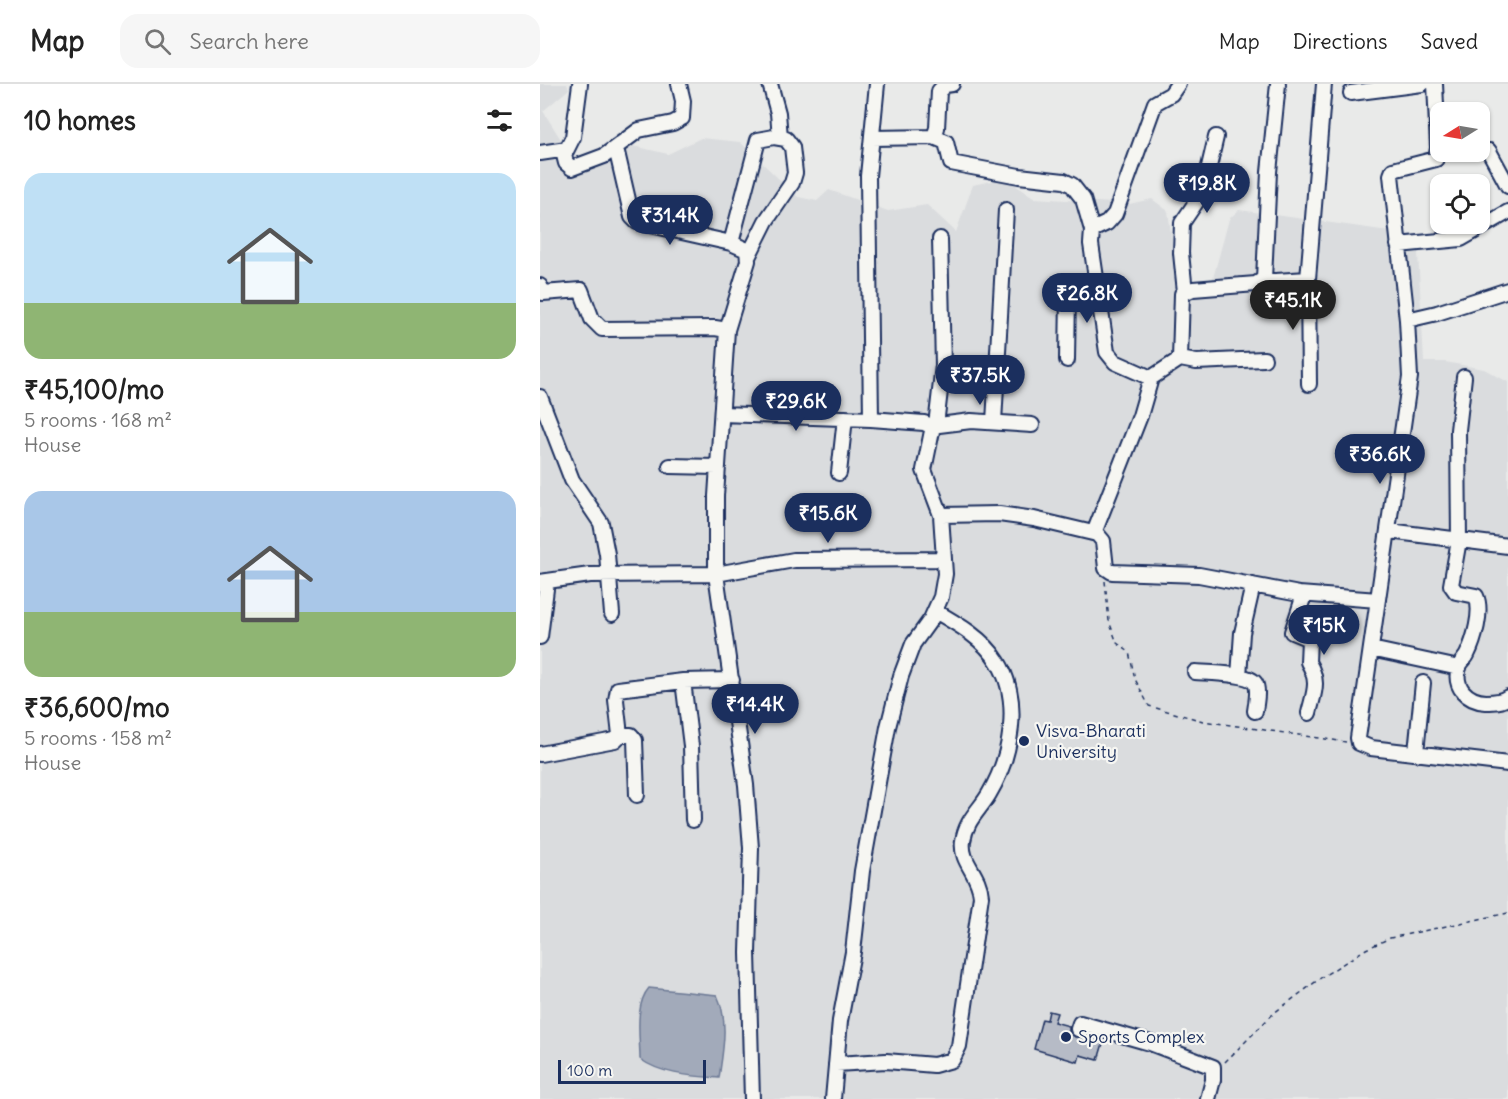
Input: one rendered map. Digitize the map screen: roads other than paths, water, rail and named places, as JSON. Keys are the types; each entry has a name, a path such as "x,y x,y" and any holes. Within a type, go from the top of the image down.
{"street":[{"path":"580,84 573,137 564,158 572,168 604,156 639,130 673,123 682,118 683,85"},
{"path":"770,84 778,113 780,137"},
{"path":"871,419 868,176 877,84"},
{"path":"934,137 939,91 945,85 952,84"},
{"path":"1092,230 1107,223 1115,214 1155,103 1171,94 1178,84"},
{"path":"1261,282 1266,273 1269,172 1278,84"},
{"path":"1309,384 1308,279 1324,84"},
{"path":"1351,93 1422,84"},
{"path":"1435,84 1438,148 1436,159 1393,170 1391,175 1407,320 1410,377 1359,743 1371,748 1508,764"},
{"path":"731,243 756,143 761,138 780,137 790,142 795,173 792,183 766,221 749,255 727,330 717,467 716,574 746,785 751,848 748,953 752,1099"},
{"path":"872,138 934,137 946,142 948,161 956,165 1019,176 1054,178 1072,185 1083,199 1092,230 1107,352 1110,358 1151,378"},
{"path":"1180,359 1183,336 1180,299 1185,292 1181,254 1182,223 1203,192 1216,137"},
{"path":"616,148 632,217 637,222 731,243 747,250 749,255"},
{"path":"540,153 567,149"},
{"path":"1490,153 1508,186"},
{"path":"994,422 1006,210"},
{"path":"1398,245 1461,239 1508,212"},
{"path":"833,1099 862,871 888,727 901,676 913,644 941,597 944,559 941,515 924,470 943,365 940,239"},
{"path":"1185,292 1261,282 1308,279"},
{"path":"1067,360 1068,294 1073,288 1097,284"},
{"path":"541,291 578,288 583,293 592,319 602,329 715,328 727,330"},
{"path":"1407,320 1437,313 1508,290"},
{"path":"1094,533 1140,416 1151,378 1180,359 1196,362 1264,359"},
{"path":"1464,377 1458,430 1459,540 1452,590 1476,596 1479,606 1467,655 1459,668 1460,687 1467,697 1482,702 1504,700 1508,697"},
{"path":"540,397 572,480 601,522 612,614"},
{"path":"722,414 871,419 924,423 933,426 994,422 1032,425"},
{"path":"838,473 845,418"},
{"path":"670,466 717,467"},
{"path":"941,515 999,514 1034,519 1094,533 1100,535 1103,541 1106,568 1112,572 1199,575 1304,595 1378,600"},
{"path":"1389,531 1508,546"},
{"path":"540,637 543,582 608,574 716,574 794,560 944,559"},
{"path":"1239,676 1242,633 1253,585"},
{"path":"1304,595 1292,632 1309,639 1308,662 1314,671 1316,682 1309,713"},
{"path":"836,1064 886,1061 934,1065 952,1060 959,1046 981,896 980,884 965,860 963,844 969,818 988,795 1009,750 1010,702 1003,672 997,660 967,630 934,611"},
{"path":"1371,649 1459,668"},
{"path":"1195,672 1239,676 1255,682 1256,711"},
{"path":"620,735 615,692 618,688 682,681 732,681"},
{"path":"682,681 691,747 693,820"},
{"path":"1416,752 1423,683"},
{"path":"540,754 608,743 620,735 631,735 635,740 637,795"},
{"path":"1078,1029 1080,1023 1150,1043 1213,1067 1213,1080 1208,1099"}],"water":[{"path":"649,988 717,995 724,1025 719,1078 668,1072 640,1059 641,1003"}],"place":[{"name":"Visva-Bharati University","path":"1024,741"},
{"name":"Sports Complex","path":"1066,1037"}]}
